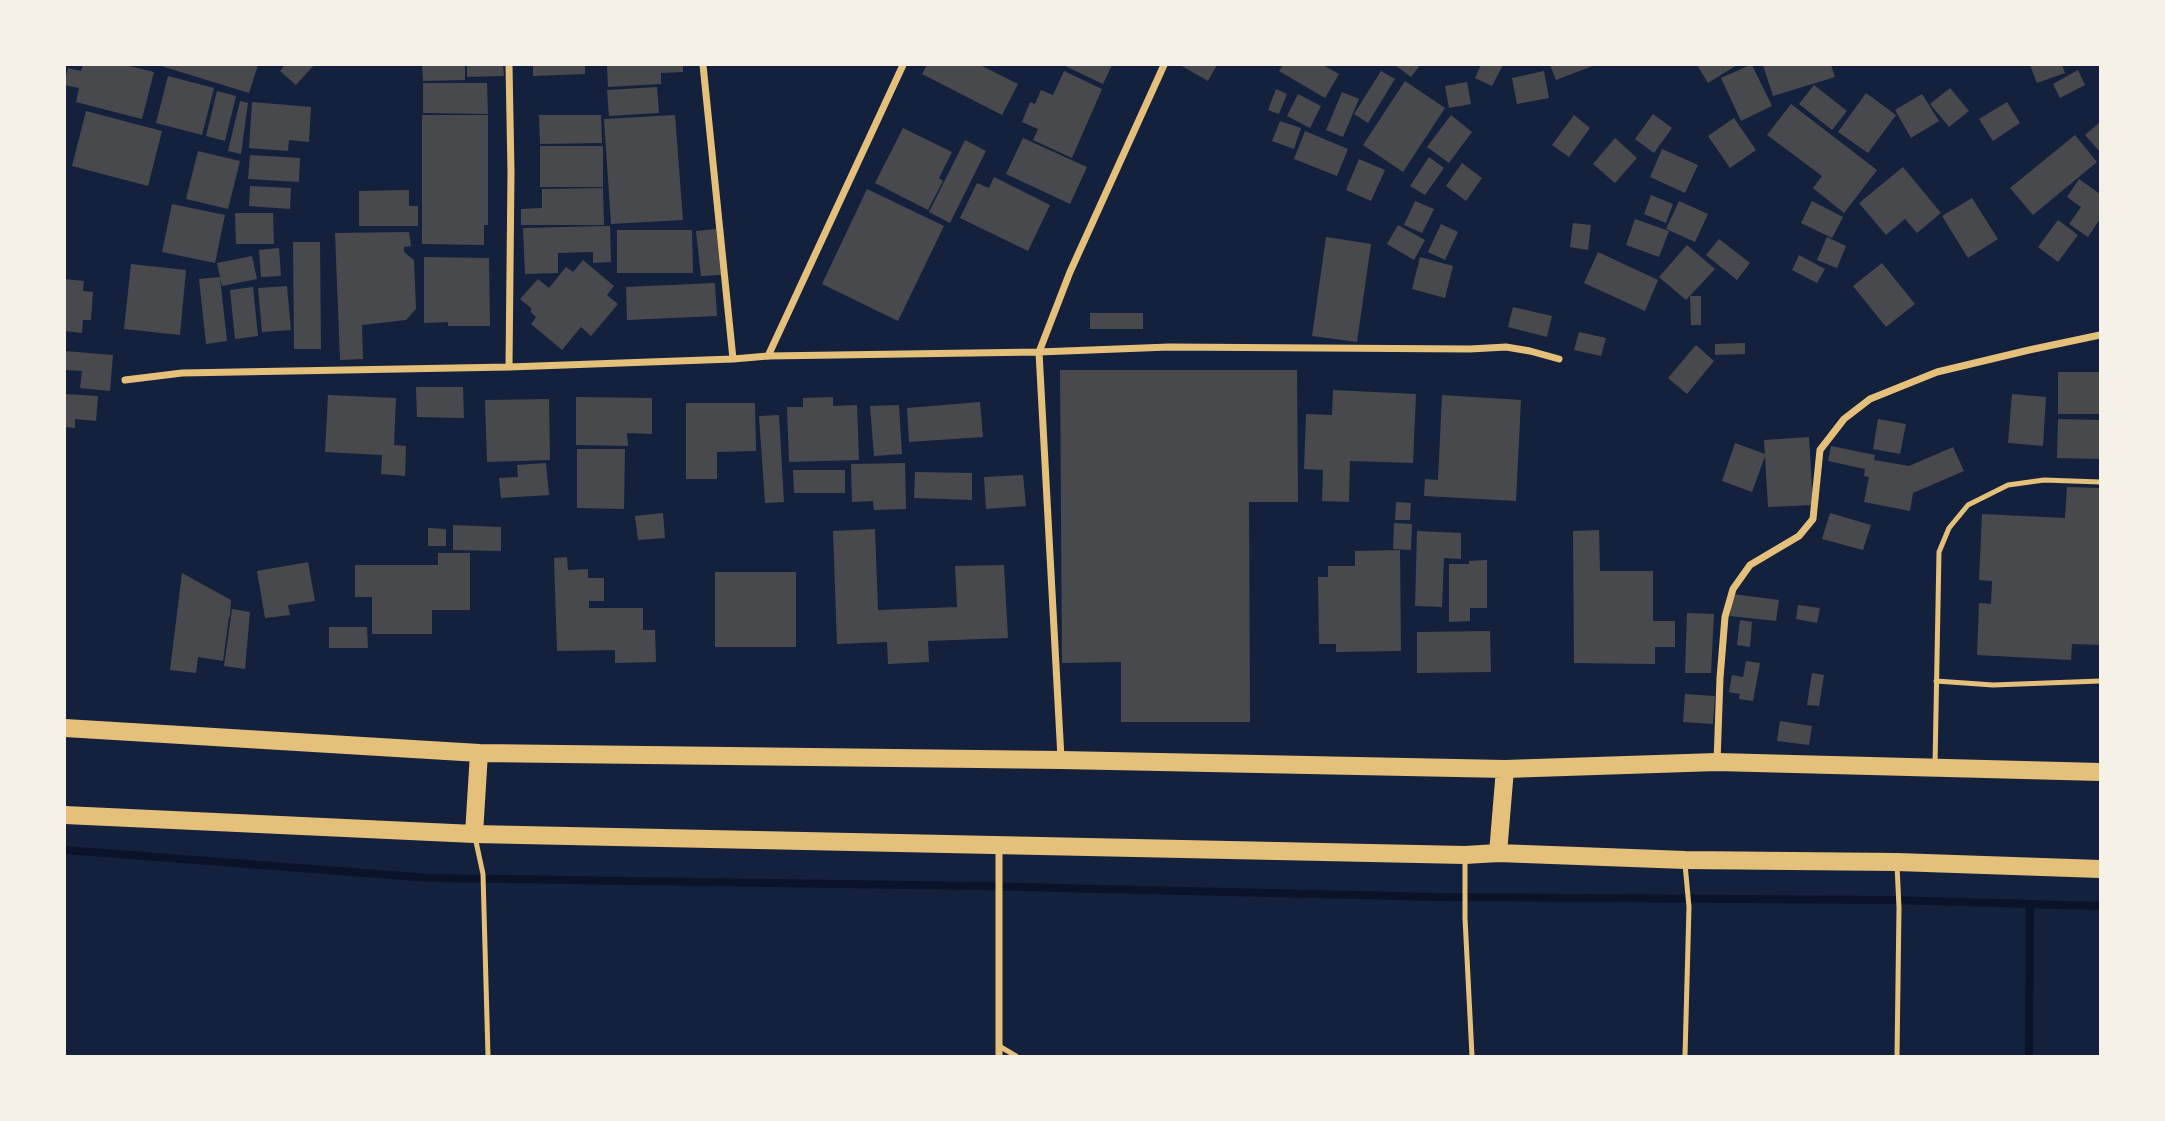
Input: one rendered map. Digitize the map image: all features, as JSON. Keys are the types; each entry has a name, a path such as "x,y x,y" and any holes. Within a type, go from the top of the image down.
{"main road":[{"path":"65,728 479,753 1505,769 1717,762 2100,772"},
{"path":"474,834 479,753"},
{"path":"1498,853 1505,769"},
{"path":"65,815 474,834 1465,855 1498,853 2100,869"}],"street":[{"path":"509,65 509,367"},
{"path":"703,65 733,359"},
{"path":"768,356 903,65"},
{"path":"1061,760 1039,352 1070,272 1164,65"},
{"path":"1717,762 1725,617 1733,589 1750,565 1799,536 1813,519 1820,450 1844,419 1870,399 1937,372 2100,335"},
{"path":"125,380 182,373 509,367 768,356 1169,347 1506,347 1559,359"},
{"path":"999,845 999,1056"}],"lane":[{"path":"1935,768 1939,552 1949,528 1968,505 2008,485 2043,480 2100,482"},
{"path":"1936,681 1993,685 2100,681"},
{"path":"474,834 483,874 488,1056"},
{"path":"1465,855 1465,918 1472,1056"},
{"path":"1685,860 1689,907 1685,1056"},
{"path":"1897,862 1897,1056"},
{"path":"999,1046 1016,1056"}],"building":[{"path":"83,65 125,65 154,72 142,119 76,102 79,88 65,85 65,81 68,68 81,71"},
{"path":"158,65 258,65 249,93"},
{"path":"285,65 314,65 296,85 280,71"},
{"path":"422,65 465,65 465,80 423,81"},
{"path":"467,65 503,65 504,76 467,77"},
{"path":"533,65 585,65 585,74 533,76"},
{"path":"607,65 683,65 683,72 661,73 661,84 608,87"},
{"path":"927,65 980,65 1018,84 1002,115 922,74"},
{"path":"1063,65 1112,65 1103,84"},
{"path":"1180,65 1217,65 1208,81"},
{"path":"1283,65 1323,65 1339,74 1325,98 1279,71"},
{"path":"1395,65 1420,65 1411,77"},
{"path":"1481,65 1503,65 1492,86 1475,78"},
{"path":"1550,65 1595,65 1556,80"},
{"path":"1697,65 1737,65 1708,83"},
{"path":"1750,65 1772,106 1741,121 1721,78"},
{"path":"1763,65 1831,65 1835,77 1773,96"},
{"path":"2030,65 2062,65 2065,73 2037,83"},
{"path":"2078,70 2085,85 2060,98 2053,84"},
{"path":"1064,71 1102,89 1072,158 1033,140 1038,129 1022,122 1030,102 1035,104 1041,90 1053,95"},
{"path":"1381,71 1395,79 1368,123 1354,114"},
{"path":"1544,71 1549,98 1517,104 1512,78"},
{"path":"168,76 214,88 202,135 156,123"},
{"path":"1405,81 1445,108 1403,172 1363,145"},
{"path":"1467,82 1471,104 1449,108 1445,86"},
{"path":"423,83 487,83 488,114 423,113"},
{"path":"1814,85 1847,111 1832,130 1799,104"},
{"path":"657,87 659,113 609,116 607,90"},
{"path":"1950,88 1969,111 1949,127 1930,104"},
{"path":"1276,89 1287,94 1279,114 1268,110"},
{"path":"217,91 236,96 225,141 206,136"},
{"path":"1342,92 1359,99 1343,137 1326,130"},
{"path":"1866,93 1896,115 1868,153 1838,132"},
{"path":"1298,94 1321,106 1310,128 1287,116"},
{"path":"1922,94 1939,121 1911,138 1895,110"},
{"path":"240,101 248,103 241,154 228,151"},
{"path":"252,102 311,107 309,142 289,140 288,151 249,148"},
{"path":"2007,102 2020,123 1993,141 1979,119"},
{"path":"1791,104 1877,170 1844,213 1813,188 1822,176 1767,135"},
{"path":"86,111 162,131 148,186 72,166"},
{"path":"1653,114 1672,128 1654,153 1635,139"},
{"path":"422,115 488,115 488,225 484,225 484,245 422,244"},
{"path":"539,115 601,115 602,143 540,144"},
{"path":"675,115 683,220 611,224 604,119"},
{"path":"1451,115 1472,132 1449,163 1427,147"},
{"path":"1574,115 1590,128 1569,157 1552,145"},
{"path":"1734,118 1756,150 1730,168 1708,136"},
{"path":"1280,121 1301,128 1294,149 1272,141"},
{"path":"2100,122 2100,152 2085,135"},
{"path":"903,128 952,152 939,178 943,181 928,210 875,183"},
{"path":"1305,131 1348,149 1337,176 1294,159"},
{"path":"2075,135 2097,162 2033,215 2010,188"},
{"path":"1023,138 1087,167 1070,204 1006,174"},
{"path":"1615,138 1637,158 1615,183 1593,164"},
{"path":"965,140 986,151 950,223 929,212"},
{"path":"540,146 603,146 603,187 540,187"},
{"path":"1662,149 1698,165 1685,193 1650,177"},
{"path":"198,151 240,161 228,209 186,199"},
{"path":"250,155 300,158 299,182 248,179"},
{"path":"1429,157 1444,168 1425,195 1410,186"},
{"path":"1359,159 1385,170 1371,201 1346,190"},
{"path":"1462,163 1482,178 1466,201 1446,186"},
{"path":"1903,167 1941,213 1917,233 1905,219 1886,235 1859,203"},
{"path":"994,177 1050,205 1028,251 960,218 977,183 989,188"},
{"path":"2079,179 2100,194 2100,219 2088,237 2069,224 2081,207 2067,197"},
{"path":"250,186 291,188 290,209 249,206"},
{"path":"603,188 604,225 521,225 521,209 542,208 542,189"},
{"path":"867,189 944,226 898,321 822,284"},
{"path":"409,190 409,206 418,206 418,226 359,226 359,191"},
{"path":"1651,195 1673,204 1666,223 1644,214"},
{"path":"1972,198 1998,239 1968,258 1942,216"},
{"path":"1415,201 1434,209 1422,233 1404,225"},
{"path":"1679,201 1708,214 1695,242 1666,229"},
{"path":"1812,201 1843,217 1832,238 1801,223"},
{"path":"172,204 225,215 215,263 162,252"},
{"path":"235,213 273,213 274,244 236,244"},
{"path":"1635,219 1669,231 1659,257 1626,245"},
{"path":"2058,220 2078,235 2058,262 2038,247"},
{"path":"1573,223 1591,225 1588,250 1570,247"},
{"path":"1441,224 1458,232 1445,260 1428,252"},
{"path":"1398,225 1425,240 1414,260 1387,244"},
{"path":"610,226 611,262 593,263 593,252 558,253 558,273 525,274 523,228"},
{"path":"716,229 721,275 701,276 696,231"},
{"path":"617,230 692,230 693,273 617,273"},
{"path":"409,232 411,246 404,247 404,252 414,260 416,309 406,320 362,325 363,359 340,360 335,233"},
{"path":"1326,237 1371,244 1357,342 1312,336"},
{"path":"1827,237 1846,246 1837,268 1817,260"},
{"path":"1719,239 1750,263 1737,280 1706,255"},
{"path":"293,242 320,242 321,349 294,349"},
{"path":"1687,245 1715,269 1686,300 1659,277"},
{"path":"279,248 281,276 261,277 259,250"},
{"path":"1598,252 1658,280 1645,311 1584,283"},
{"path":"1799,255 1825,269 1817,283 1792,270"},
{"path":"252,256 257,279 222,286 217,263"},
{"path":"424,257 489,258 490,326 424,323"},
{"path":"1420,257 1453,266 1445,298 1412,289"},
{"path":"583,260 614,286 607,295 618,304 591,336 581,327 562,350 531,324 536,317 530,311 532,309 520,299 538,279 549,288 566,267 573,272"},
{"path":"1882,263 1915,304 1886,327 1853,286"},
{"path":"131,264 186,270 180,335 124,329"},
{"path":"220,277 227,341 206,344 199,279"},
{"path":"65,279 84,281 83,291 93,292 91,320 83,320 82,333 65,331"},
{"path":"715,283 717,316 627,320 626,287"},
{"path":"287,286 291,330 262,332 258,288"},
{"path":"253,287 258,336 235,339 230,290"},
{"path":"1690,296 1701,296 1701,325 1691,325"},
{"path":"1513,307 1552,316 1547,337 1508,327"},
{"path":"1090,313 1143,313 1143,329 1090,329"},
{"path":"1579,332 1606,338 1601,356 1574,350"},
{"path":"1745,343 1745,354 1715,355 1715,344"},
{"path":"1696,345 1714,361 1687,394 1668,378"},
{"path":"65,351 113,355 110,391 80,388 82,371 65,370"},
{"path":"1060,370 1297,370 1298,502 1249,502 1250,722 1121,722 1121,662 1062,663"},
{"path":"2058,372 2100,372 2100,414 2058,414"},
{"path":"416,387 463,387 464,418 417,417"},
{"path":"1333,390 1416,394 1413,463 1350,461 1349,502 1322,501 1323,470 1304,469 1306,414 1332,415"},
{"path":"65,394 98,396 96,421 75,419 75,428 65,427"},
{"path":"2012,394 2046,397 2043,446 2008,443"},
{"path":"328,395 396,398 394,445 406,446 405,476 381,474 382,455 325,452"},
{"path":"1442,395 1521,400 1516,501 1424,496 1425,479 1438,480"},
{"path":"576,397 652,398 652,434 627,433 628,446 576,445"},
{"path":"833,397 833,406 857,405 859,460 789,462 787,407 803,407 803,398"},
{"path":"549,399 550,460 487,462 485,400"},
{"path":"980,402 983,437 909,442 907,408"},
{"path":"686,403 755,403 756,451 717,452 717,479 686,479"},
{"path":"899,405 902,454 874,456 870,406"},
{"path":"779,415 784,502 765,503 759,416"},
{"path":"1878,419 1906,424 1900,454 1873,449"},
{"path":"2058,419 2100,420 2100,459 2057,458"},
{"path":"1809,437 1813,505 1768,507 1765,456 1752,492 1722,481 1735,443 1765,454 1764,440"},
{"path":"1831,446 1875,455 1874,460 1909,466 1953,447 1964,471 1913,493 1910,511 1864,502 1869,477 1864,476 1865,469 1828,461"},
{"path":"577,449 625,449 624,509 577,508"},
{"path":"546,463 549,495 501,498 499,478 518,477 517,465"},
{"path":"905,463 906,509 874,510 873,501 852,502 851,464"},
{"path":"793,470 845,470 845,493 794,493"},
{"path":"915,472 972,473 972,500 914,498"},
{"path":"1023,475 1026,506 986,509 984,477"},
{"path":"2067,487 2100,488 2100,645 2072,644 2071,660 1977,655 1979,603 1991,604 1992,581 1979,580 1982,514 2065,518"},
{"path":"1396,502 1411,503 1410,520 1395,520"},
{"path":"663,513 665,538 638,540 635,516"},
{"path":"1830,513 1871,525 1863,550 1822,539"},
{"path":"1394,523 1412,524 1411,550 1393,549"},
{"path":"453,525 501,527 501,551 453,550"},
{"path":"428,528 446,529 446,546 428,546"},
{"path":"875,529 878,610 957,607 955,566 1004,565 1008,638 928,641 929,662 888,664 887,642 837,644 833,531"},
{"path":"1599,530 1600,571 1653,571 1653,621 1675,621 1675,647 1655,647 1655,664 1574,663 1573,531"},
{"path":"1417,531 1461,533 1461,559 1444,558 1442,607 1415,606"},
{"path":"1400,550 1401,651 1336,652 1336,644 1319,644 1318,577 1328,577 1328,566 1355,566 1355,551"},
{"path":"438,553 470,553 470,610 432,610 432,634 372,634 372,597 355,597 355,565 438,565"},
{"path":"567,557 568,570 588,569 588,578 604,578 604,601 589,601 589,608 643,608 643,630 655,630 656,662 615,663 615,650 557,651 554,558"},
{"path":"1487,560 1487,608 1470,608 1470,621 1449,622 1449,564"},
{"path":"308,562 315,601 288,605 290,615 265,618 257,571"},
{"path":"715,572 796,572 796,647 715,647"},
{"path":"182,573 231,600 223,661 198,657 196,673 170,670"},
{"path":"1733,594 1779,600 1776,621 1730,616"},
{"path":"1798,605 1820,608 1817,623 1796,619"},
{"path":"232,609 250,612 245,669 224,666"},
{"path":"1687,613 1714,614 1711,673 1685,673"},
{"path":"1740,620 1752,622 1750,647 1737,645"},
{"path":"329,627 367,627 368,648 329,648"},
{"path":"1490,631 1491,672 1417,673 1417,632"},
{"path":"1746,661 1760,663 1753,701 1739,699 1740,694 1729,692 1732,675 1743,677"},
{"path":"1812,673 1824,675 1819,706 1807,705"},
{"path":"1685,694 1715,696 1713,724 1683,722"},
{"path":"1780,721 1812,726 1809,745 1777,741"}],"waterway":[{"path":"65,850 430,878 977,886 1438,897 1888,900 2100,906"},
{"path":"2029,1052 2030,904"}]}
